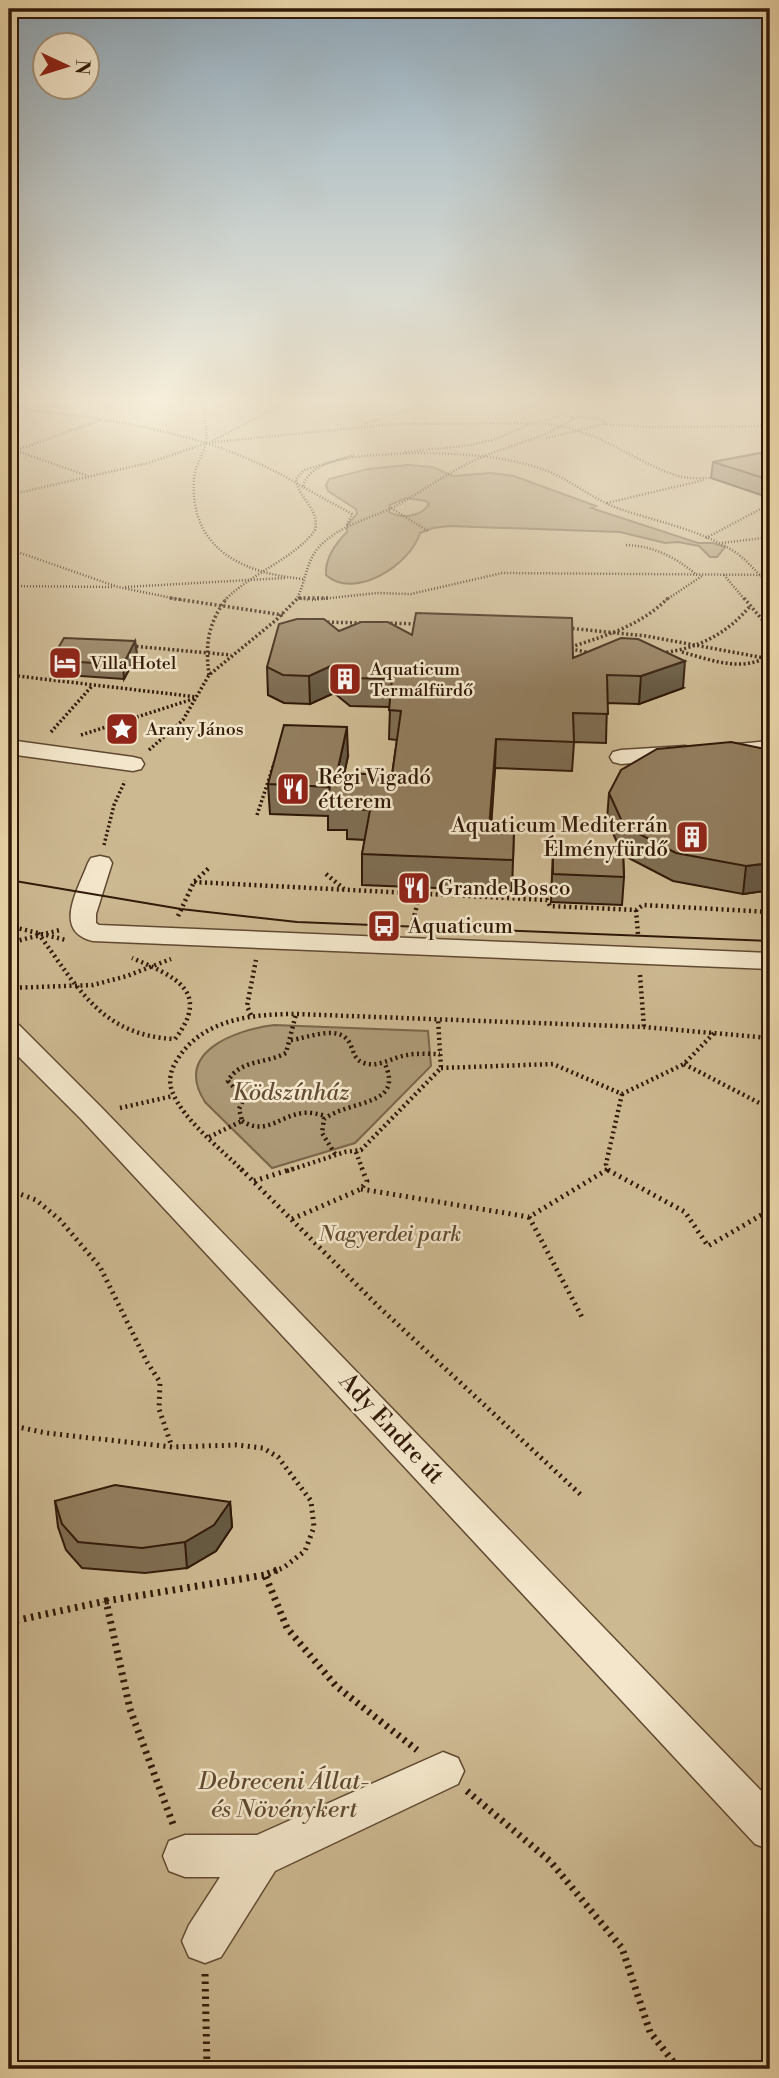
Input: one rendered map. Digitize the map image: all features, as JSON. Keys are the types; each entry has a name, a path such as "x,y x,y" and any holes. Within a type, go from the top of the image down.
{"street":[{"path":"9,747 134,764"},
{"path":"621,757 770,748"},
{"path":"100,863 83,914 83,926 93,933 770,961"},
{"name":"Ady Endre út","path":"9,1031 91,1112 770,1829"},
{"path":"184,1856 259,1856 443,1771"},
{"path":"205,1941 259,1856"}],"path":[{"path":"194,496 201,525 221,553 241,566 285,578"},
{"path":"302,496 316,516 316,527 308,540 258,572 220,606 211,619 204,653 209,674 283,615 298,598 309,560 322,544 347,525 414,496"},
{"path":"319,496 352,514 347,525"},
{"path":"590,496 604,504 718,543 755,566 757,575 770,583"},
{"path":"604,504 637,496"},
{"path":"706,538 770,504"},
{"path":"391,508 428,531"},
{"path":"718,543 770,537"},
{"path":"625,545 657,549 674,557 698,576"},
{"path":"9,549 118,587 156,597 283,615"},
{"path":"298,598 311,600 377,593 411,594 502,573 770,575"},
{"path":"723,575 770,629"},
{"path":"600,654 571,648 628,628 656,610 672,594 703,576"},
{"path":"9,586 118,587 303,579"},
{"path":"654,654 681,651 723,635 751,605"},
{"path":"276,620 290,621"},
{"path":"316,622 368,623"},
{"path":"380,623 425,624"},
{"path":"559,627 701,645 769,658"},
{"path":"120,645 232,655"},
{"path":"681,651 734,664 769,658"},
{"path":"9,676 197,697 34,751"},
{"path":"34,751 92,685"},
{"path":"257,815 278,753"},
{"path":"326,874 344,889"},
{"path":"194,883 547,900 550,906 636,910 643,905 770,912"},
{"path":"9,988 43,985 78,987 102,984 153,967 188,990 191,1004 184,1030 175,1039 158,1041 122,1030 106,1020 78,987 38,933"},
{"path":"251,1015 247,1006 259,941"},
{"path":"296,1014 291,1040 283,1056 245,1065 229,1076 228,1081 239,1089 244,1098 239,1109 242,1121 249,1126 262,1128 299,1114 326,1116 343,1107 372,1101 384,1095 391,1084 392,1079 384,1062"},
{"path":"581,1495 379,1307 184,1112 173,1096 170,1079 177,1058 198,1037 251,1015 296,1014 716,1031 770,1038"},
{"path":"438,1019 441,1068"},
{"path":"254,1181 334,1152 356,1152 441,1068 553,1064 622,1094 684,1064 716,1031"},
{"path":"291,1040 337,1034 350,1041 354,1056 370,1064 407,1055 440,1054"},
{"path":"684,1064 769,1107"},
{"path":"622,1094 606,1164 608,1170 685,1212 708,1246 770,1210"},
{"path":"91,1112 159,1101 173,1096"},
{"path":"326,1116 321,1129 334,1152"},
{"path":"209,1137 242,1121"},
{"path":"292,1219 361,1189 367,1181 356,1152"},
{"path":"361,1189 530,1217 608,1170"},
{"path":"9,1190 36,1200 60,1220 100,1267 147,1362 160,1382 159,1409 172,1447"},
{"path":"530,1217 583,1319"},
{"path":"9,1425 46,1433 172,1447 236,1445 263,1448 278,1457 311,1501 314,1527 305,1551 283,1568 265,1575 106,1601 9,1622"},
{"path":"265,1575 287,1628 336,1686 550,1861 622,1948 650,2032 679,2069"},
{"path":"106,1601 130,1709 184,1856"},
{"path":"205,1941 207,2069"}],"green space":[{"name":"Nagyerdei park","path":"9,496 770,496 770,2069 9,2069"}],"water":[{"path":"336,496 569,496 596,506 591,508 698,543 713,543 725,547 717,557 710,557 699,546 678,542 665,543 620,532 449,526 420,533 406,556 380,575 352,584 338,582 326,575 327,563 335,546 347,532 347,525 357,514 356,509","holes":["406,498 426,501 429,504 416,514 405,516 389,512 390,505"]},
{"name":"Ködszínház","path":"274,1025 428,1031 431,1066 355,1143 272,1168 205,1102 197,1085 197,1070 202,1057 227,1038"}],"building":[{"path":"416,613 572,618 573,658 621,638 638,639 685,661 641,676 607,675 608,714 573,713 574,742 496,739 489,829 514,830 513,860 362,854 370,810 347,809 348,800 327,799 330,787 268,784 284,725 347,727 337,773 392,775 401,711 389,710 392,679 350,678 333,665 309,676 283,675 267,667 279,624 297,619 324,619 339,631 361,622 388,622 412,635"},
{"path":"64,638 135,641 123,665 51,660"},
{"name":"Aquaticum Mediterrán Élményfürdő","path":"731,742 770,750 770,863 746,866 676,853 624,826 609,793 621,770 657,749"},
{"path":"553,848 623,851 624,877 553,874"},
{"path":"115,1485 230,1502 214,1525 185,1542 142,1548 78,1542 62,1524 55,1501"}],"tram line":[{"path":"9,880 181,909 297,922 770,941"}],"place":[{"name":"Villa Hotel","path":"65,663"},
{"name":"Aquaticum Termálfürdő","path":"345,679"},
{"name":"Arany János","path":"122,729"},
{"name":"Régi Vigadó étterem","path":"293,789"},
{"name":"Aquaticum Mediterrán Élményfürdő","path":"692,837"},
{"name":"Grande Bosco","path":"414,888"},
{"name":"Aquaticum","path":"384,926"}],"park label":[{"name":"Debreceni Állat- és Növénykert","path":"284,1795"}]}
